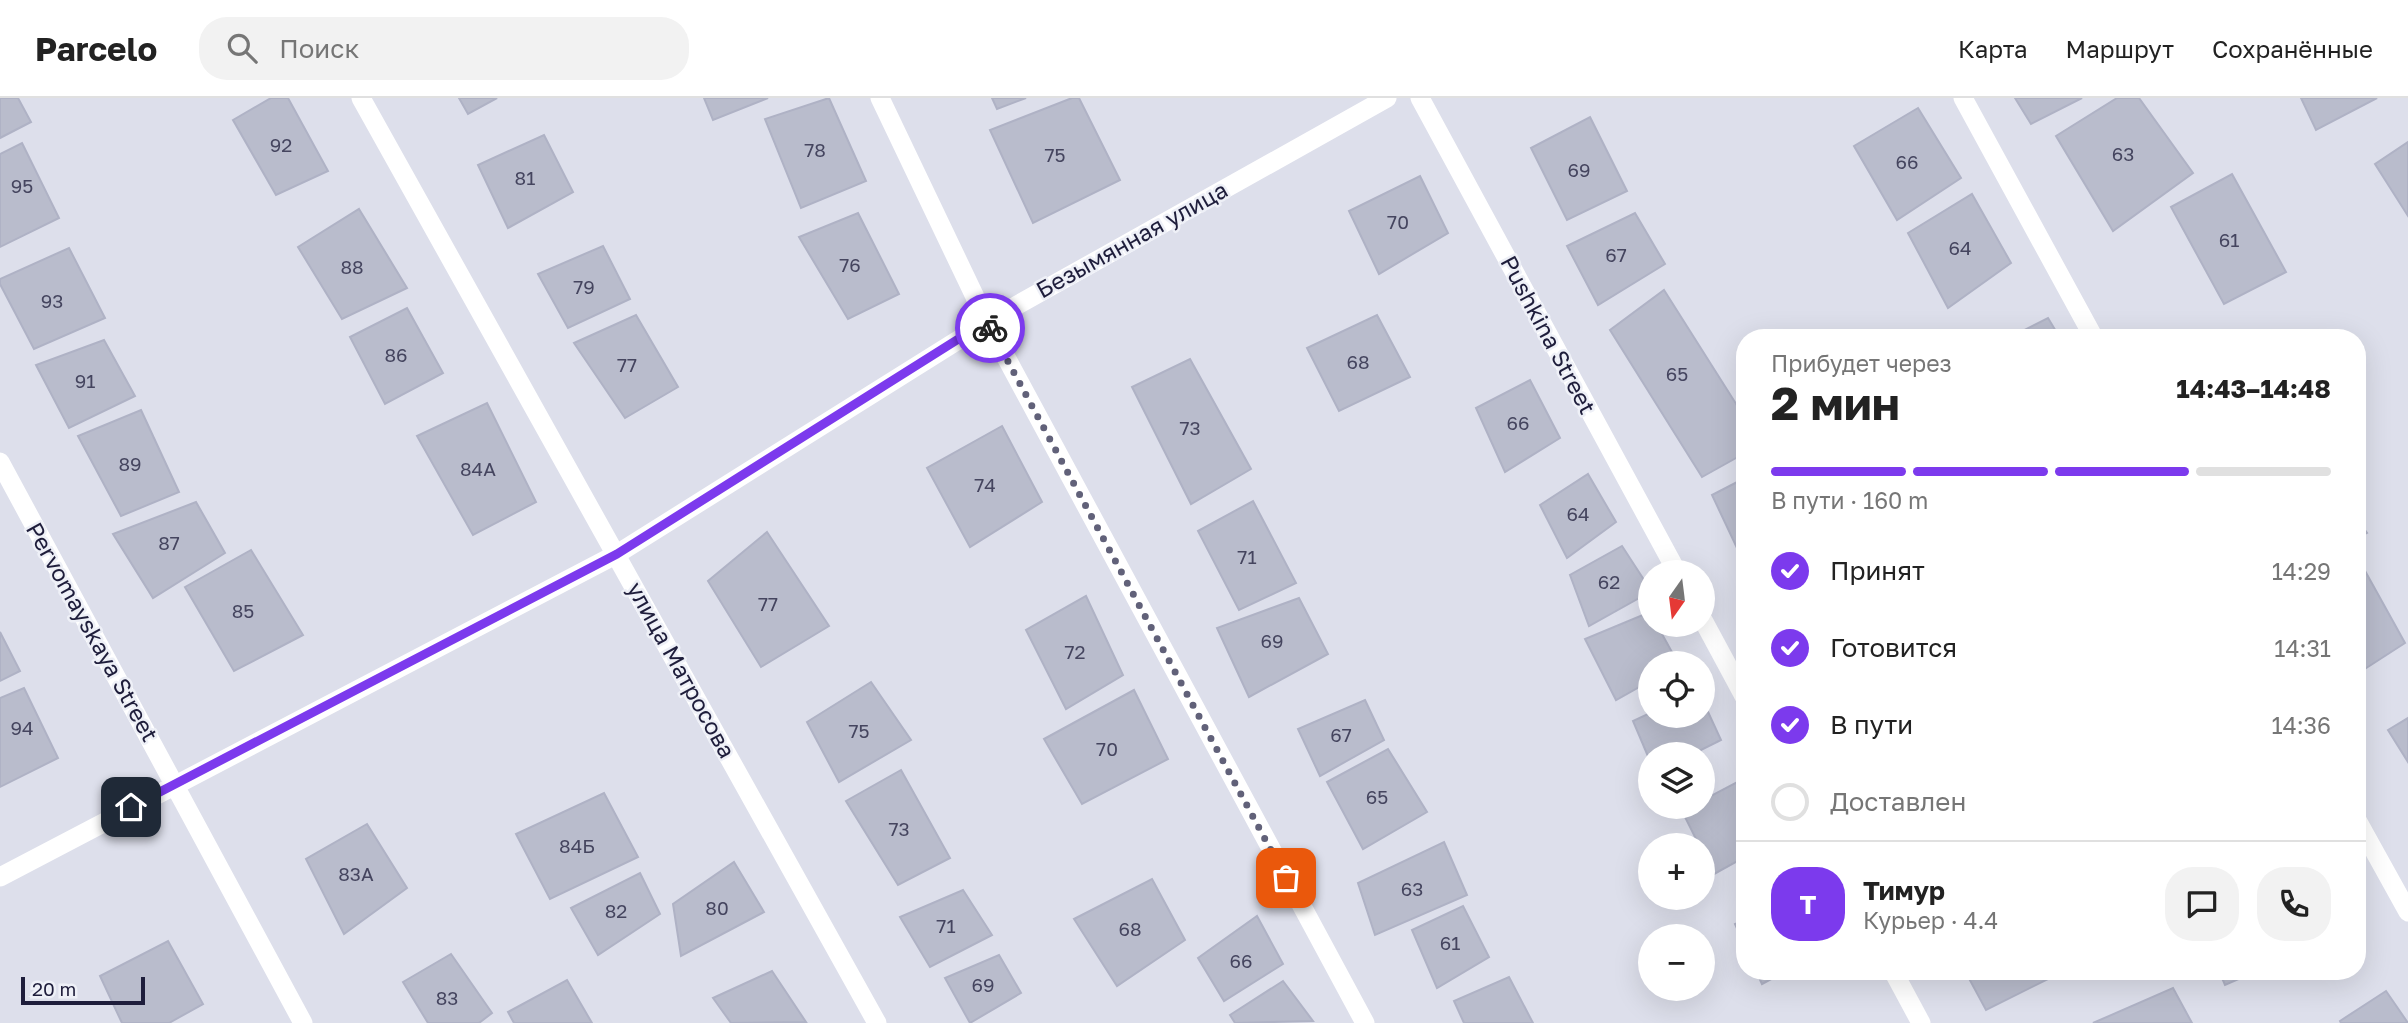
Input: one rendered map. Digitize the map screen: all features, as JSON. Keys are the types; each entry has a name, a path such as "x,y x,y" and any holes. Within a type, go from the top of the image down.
{"street":[{"name":"улица Матросова","path":"361,98 877,1023"},
{"path":"880,98 987,321 1364,1023"},
{"name":"Безымянная улица","path":"0,877 175,783 617,554 987,321 1387,98"},
{"name":"Pushkina Street","path":"1420,98 1670,560"},
{"path":"1963,98 2089,329"},
{"name":"Pervomayskaya Street","path":"0,462 303,1023"},
{"path":"1712,637 1736,681"},
{"path":"2366,836 2408,912"},
{"path":"1898,980 1921,1023"}],"building":[{"path":"0,98 18,98 31,122 0,138"},
{"path":"271,98 288,98 328,171 276,195 233,120"},
{"path":"459,98 497,98 468,114"},
{"path":"704,98 768,98 713,120"},
{"path":"829,98 866,181 801,208 765,119"},
{"path":"992,98 1026,98 997,109"},
{"path":"1072,98 1079,98 1120,180 1033,223 990,130"},
{"path":"2015,98 2082,98 2031,124"},
{"path":"2117,98 2139,98 2193,173 2113,231 2056,136"},
{"path":"2301,98 2377,98 2316,130"},
{"path":"1918,108 1961,178 1897,220 1854,146"},
{"path":"1590,117 1627,191 1567,220 1531,148"},
{"path":"544,135 573,192 508,228 478,165"},
{"path":"2408,142 2408,216 2375,164"},
{"path":"22,143 59,218 0,247 0,154"},
{"path":"2232,174 2286,272 2224,304 2171,207"},
{"path":"1420,176 1448,233 1379,274 1349,211"},
{"path":"1972,194 2011,263 1948,308 1908,233"},
{"path":"359,209 407,288 342,319 298,247"},
{"path":"858,213 899,294 848,319 799,237"},
{"path":"1635,213 1665,264 1598,305 1567,246"},
{"path":"603,246 630,299 568,328 538,274"},
{"path":"69,248 105,318 34,349 0,284 0,279"},
{"path":"1664,290 1736,404 1736,458 1702,477 1610,330"},
{"path":"407,308 443,373 385,404 350,337"},
{"path":"636,315 678,387 625,418 574,343"},
{"path":"1377,315 1410,377 1339,411 1307,348"},
{"path":"2048,318 2055,329 2027,329"},
{"path":"104,340 135,396 69,428 36,365"},
{"path":"1190,359 1251,469 1191,504 1132,387"},
{"path":"1530,380 1560,438 1505,472 1476,408"},
{"path":"487,403 536,502 473,535 417,436"},
{"path":"141,410 179,492 121,516 78,436"},
{"path":"1002,426 1042,502 970,547 927,468"},
{"path":"1588,474 1616,522 1567,558 1540,505"},
{"path":"1736,483 1736,546 1712,495"},
{"path":"1253,501 1296,583 1239,610 1198,531"},
{"path":"196,502 225,553 153,598 113,534"},
{"path":"767,532 829,626 761,667 708,581"},
{"path":"1622,546 1638,571 1638,599 1589,626 1570,575"},
{"path":"251,550 303,635 234,671 185,587"},
{"path":"2366,573 2405,643 2366,668"},
{"path":"1086,596 1123,675 1066,709 1026,630"},
{"path":"1299,598 1328,654 1249,697 1217,628"},
{"path":"1638,617 1638,637 1664,637 1671,651 1638,651 1638,688 1616,700 1585,639"},
{"path":"0,632 20,671 0,681"},
{"path":"871,682 911,740 839,782 807,722"},
{"path":"24,688 58,758 0,787 0,698"},
{"path":"1134,690 1168,759 1082,804 1044,739"},
{"path":"1365,700 1384,740 1320,776 1298,729"},
{"path":"2408,718 2408,762 2388,730"},
{"path":"1638,719 1638,728 1715,727 1721,740 1715,743 1642,742 1633,721"},
{"path":"1388,749 1427,812 1363,849 1327,782"},
{"path":"901,770 950,858 898,885 846,801"},
{"path":"1736,783 1736,862 1715,873 1715,833 1693,833 1686,819 1715,819 1715,794"},
{"path":"604,793 638,857 550,899 516,834"},
{"path":"367,824 407,888 344,934 306,859"},
{"path":"1444,842 1467,895 1375,935 1358,883"},
{"path":"734,862 764,912 681,956 673,904"},
{"path":"640,873 660,914 598,955 571,908"},
{"path":"1152,879 1185,940 1117,986 1074,919"},
{"path":"963,890 992,935 930,967 900,917"},
{"path":"1463,906 1489,957 1437,988 1412,930"},
{"path":"1257,916 1283,964 1224,1001 1198,958"},
{"path":"168,941 203,1004 169,1023 122,1023 100,976"},
{"path":"451,954 492,1013 479,1023 428,1023 403,982"},
{"path":"999,955 1021,993 970,1023 945,978"},
{"path":"772,971 806,1022 731,1023 713,998"},
{"path":"1509,977 1533,1023 1464,1023 1454,1001"},
{"path":"567,980 592,1023 514,1023 508,1012"},
{"path":"1970,980 2046,980 1986,1010"},
{"path":"2223,980 2236,980 2225,985"},
{"path":"1283,981 1313,1021 1235,1023 1230,1015"},
{"path":"2173,988 2192,1023 2093,1023"},
{"path":"2386,991 2408,1023 2341,1023 2340,1021"}],"way so far":[{"path":"990,328 1286,878"}],"route":[{"path":"131,807 617,554 987,321 990,328"}]}
